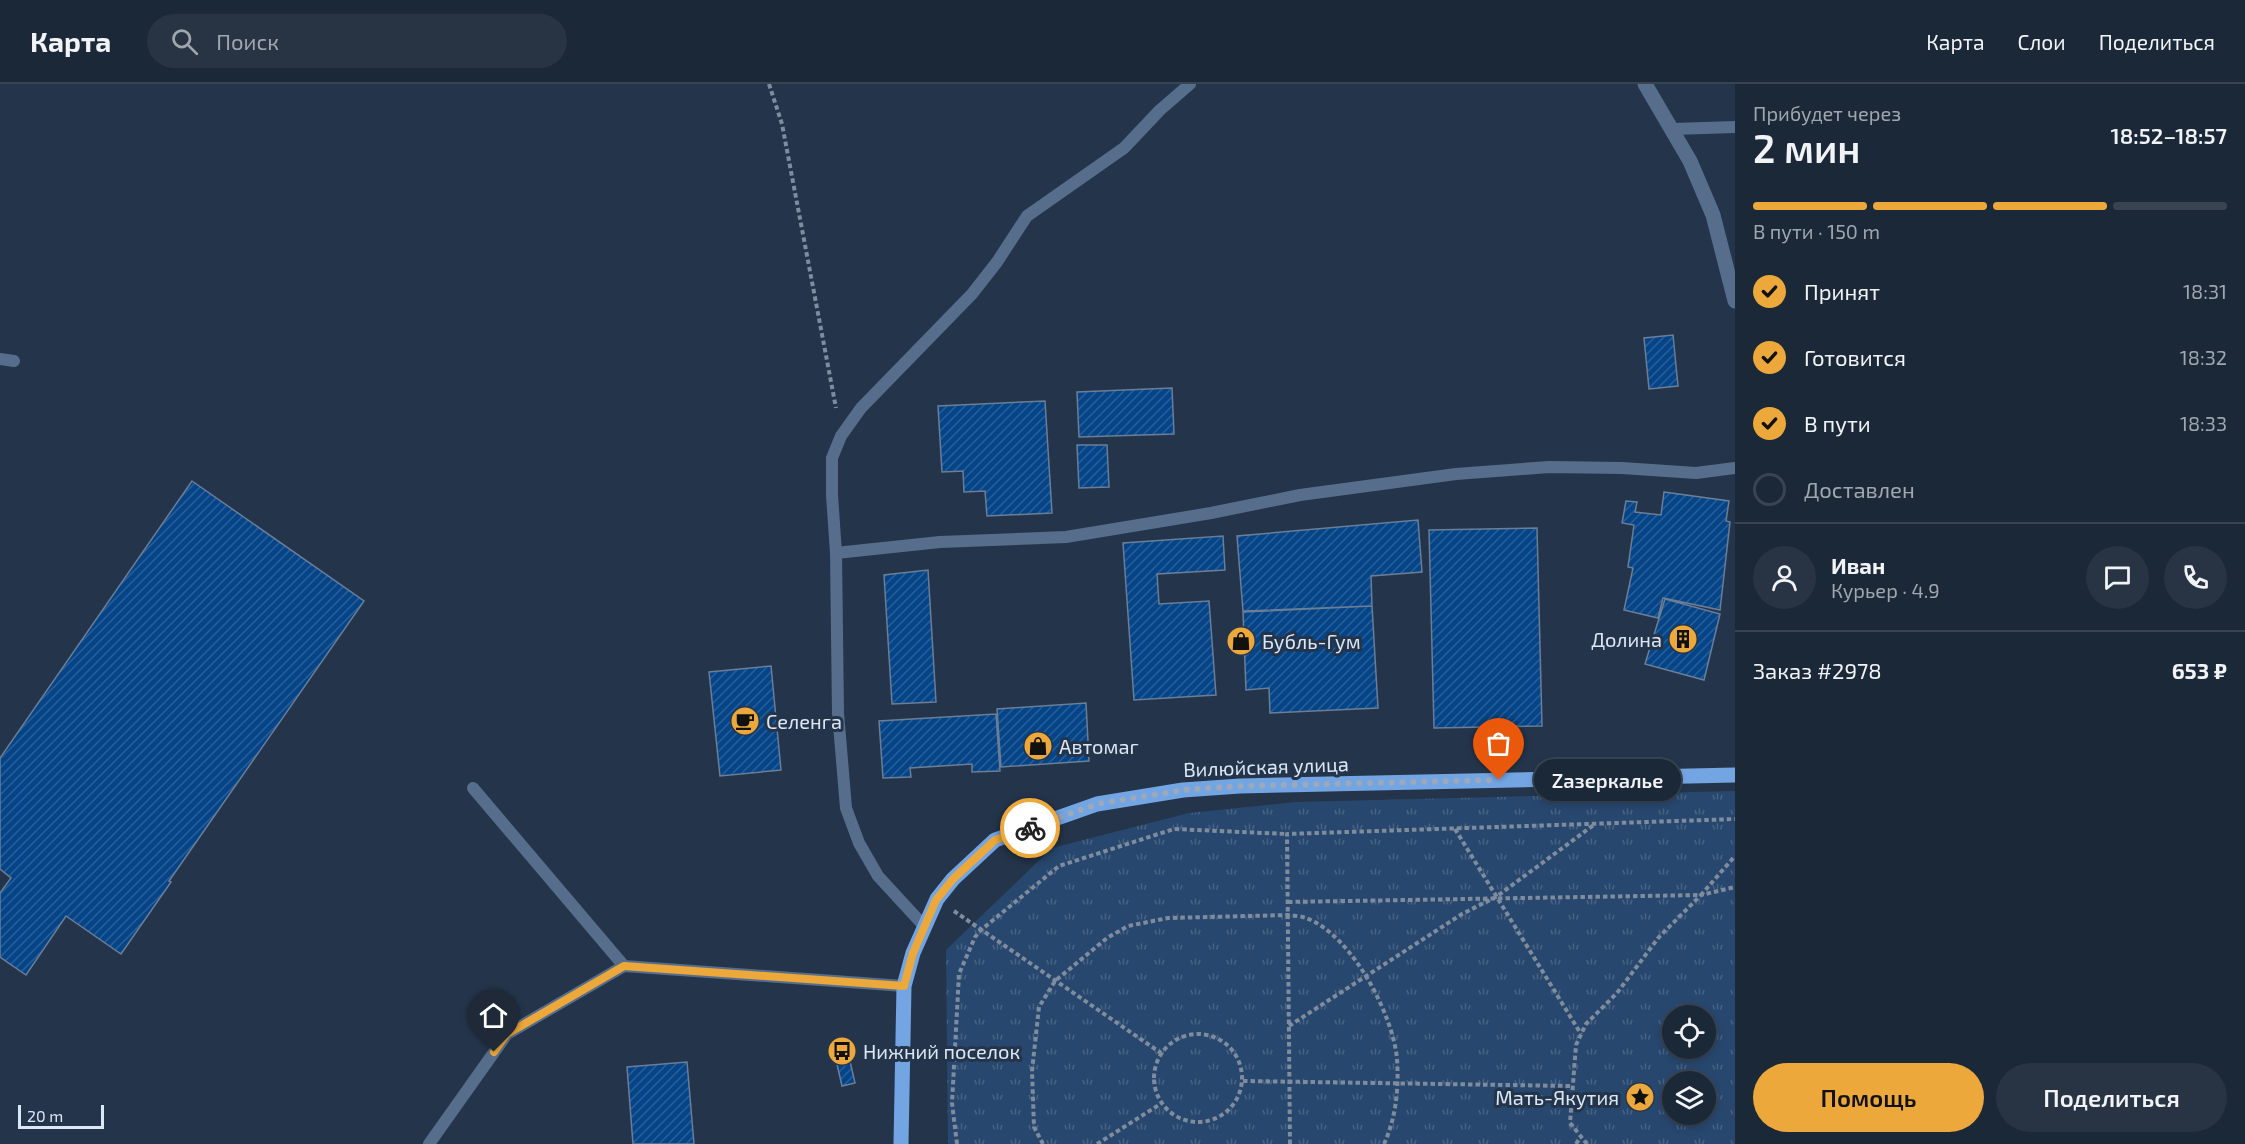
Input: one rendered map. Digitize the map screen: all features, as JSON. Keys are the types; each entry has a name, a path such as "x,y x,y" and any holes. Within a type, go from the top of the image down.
{"main road":[{"name":"Вилюйская улица","path":"901,1144 904,986 913,953 936,900 953,879 995,840 1097,804 1183,790 1240,786 1735,776"}],"street":[{"path":"1646,84 1690,161 1713,214 1735,301"}],"lane":[{"path":"925,927 878,876 859,843 846,808 838,713 832,458 841,436 861,408 972,294 997,262 1027,216 1124,148 1160,110 1190,84"},
{"path":"1673,129 1735,127"},
{"path":"0,360 14,361"},
{"path":"836,553 940,542 1066,537 1211,513 1300,495 1456,474 1549,467 1622,468 1696,473 1735,468"},
{"path":"473,788 624,966"},
{"path":"429,1144 507,1034 624,966 904,986"}],"path":[{"path":"769,84 782,124 841,436"},
{"path":"957,1144 952,1103 959,974 975,937 981,930 1059,866 1174,829 1287,834 1735,819"},
{"path":"1289,1026 1462,914 1496,897 1596,824"},
{"path":"1455,829 1581,1034"},
{"path":"1287,834 1290,1144"},
{"path":"1587,1144 1570,1123 1576,1045 1586,1024 1617,993 1659,937 1701,895 1735,856"},
{"path":"1288,902 1701,895 1735,887"},
{"path":"936,900 1161,1053"},
{"path":"1042,1144 1034,1127 1032,1071 1039,1007 1055,981 1107,938 1128,926 1168,918 1288,915 1306,918 1324,929 1348,950 1367,976 1385,1014 1396,1057 1397,1083 1392,1126 1384,1144"},
{"path":"1201,1033 1223,1040 1239,1058 1243,1081 1236,1103 1219,1118 1196,1123 1173,1116 1158,1098 1153,1075 1161,1053 1178,1038 1201,1033"},
{"path":"1243,1081 1572,1086"},
{"path":"1097,1144 1162,1103"},
{"path":"1576,1144 1581,1136"}],"green space":[{"path":"1735,791 1735,1144 948,1144 946,950 1052,848 1189,813 1297,802"}],"building":[{"path":"1673,335 1678,386 1649,389 1644,338"},
{"path":"1172,388 1174,434 1079,437 1077,392"},
{"path":"1045,401 1052,513 987,516 985,491 964,492 963,471 942,472 938,406"},
{"path":"1077,445 1107,445 1109,487 1079,488"},
{"path":"192,481 364,601 169,881 171,882 121,954 66,916 26,975 0,957 0,893 11,878 0,869 0,758"},
{"path":"1664,492 1729,501 1726,521 1730,522 1720,610 1663,598 1658,618 1624,610 1633,568 1628,567 1634,525 1622,523 1626,501 1637,502 1635,512 1661,515"},
{"path":"1418,520 1422,572 1371,576 1372,606 1243,611 1237,536"},
{"path":"1537,528 1542,726 1434,728 1429,530"},
{"path":"1223,536 1225,570 1157,574 1159,604 1209,601 1216,695 1134,700 1123,543"},
{"path":"928,570 936,702 892,704 884,575"},
{"name":"Долина","path":"1665,599 1720,614 1704,680 1645,664"},
{"path":"1372,606 1378,708 1270,713 1269,688 1246,690 1243,612"},
{"name":"Селенга","path":"771,666 781,770 720,776 709,672"},
{"path":"1086,703 1089,761 1001,767 997,709"},
{"path":"996,714 1000,771 972,772 972,764 910,768 911,777 883,778 879,721"},
{"path":"849,1057 855,1083 842,1086 836,1060"},
{"path":"687,1062 694,1144 633,1144 627,1067"}],"way so far":[{"path":"1030,828 1097,804 1183,790 1240,786 1499,780"}],"place":[{"name":"Долина","path":"1683,639"},
{"name":"Бубль-Гум","path":"1241,641"},
{"name":"Селенга","path":"745,721"},
{"name":"Автомаг","path":"1038,746"},
{"name":"Zазеркалье","path":"1499,780"},
{"name":"Нижний поселок","path":"842,1051"},
{"name":"Мать-Якутия","path":"1640,1097"}],"route":[{"path":"494,1052 507,1034 624,966 904,986 913,953 936,900 953,879 995,840 1030,828"}]}
